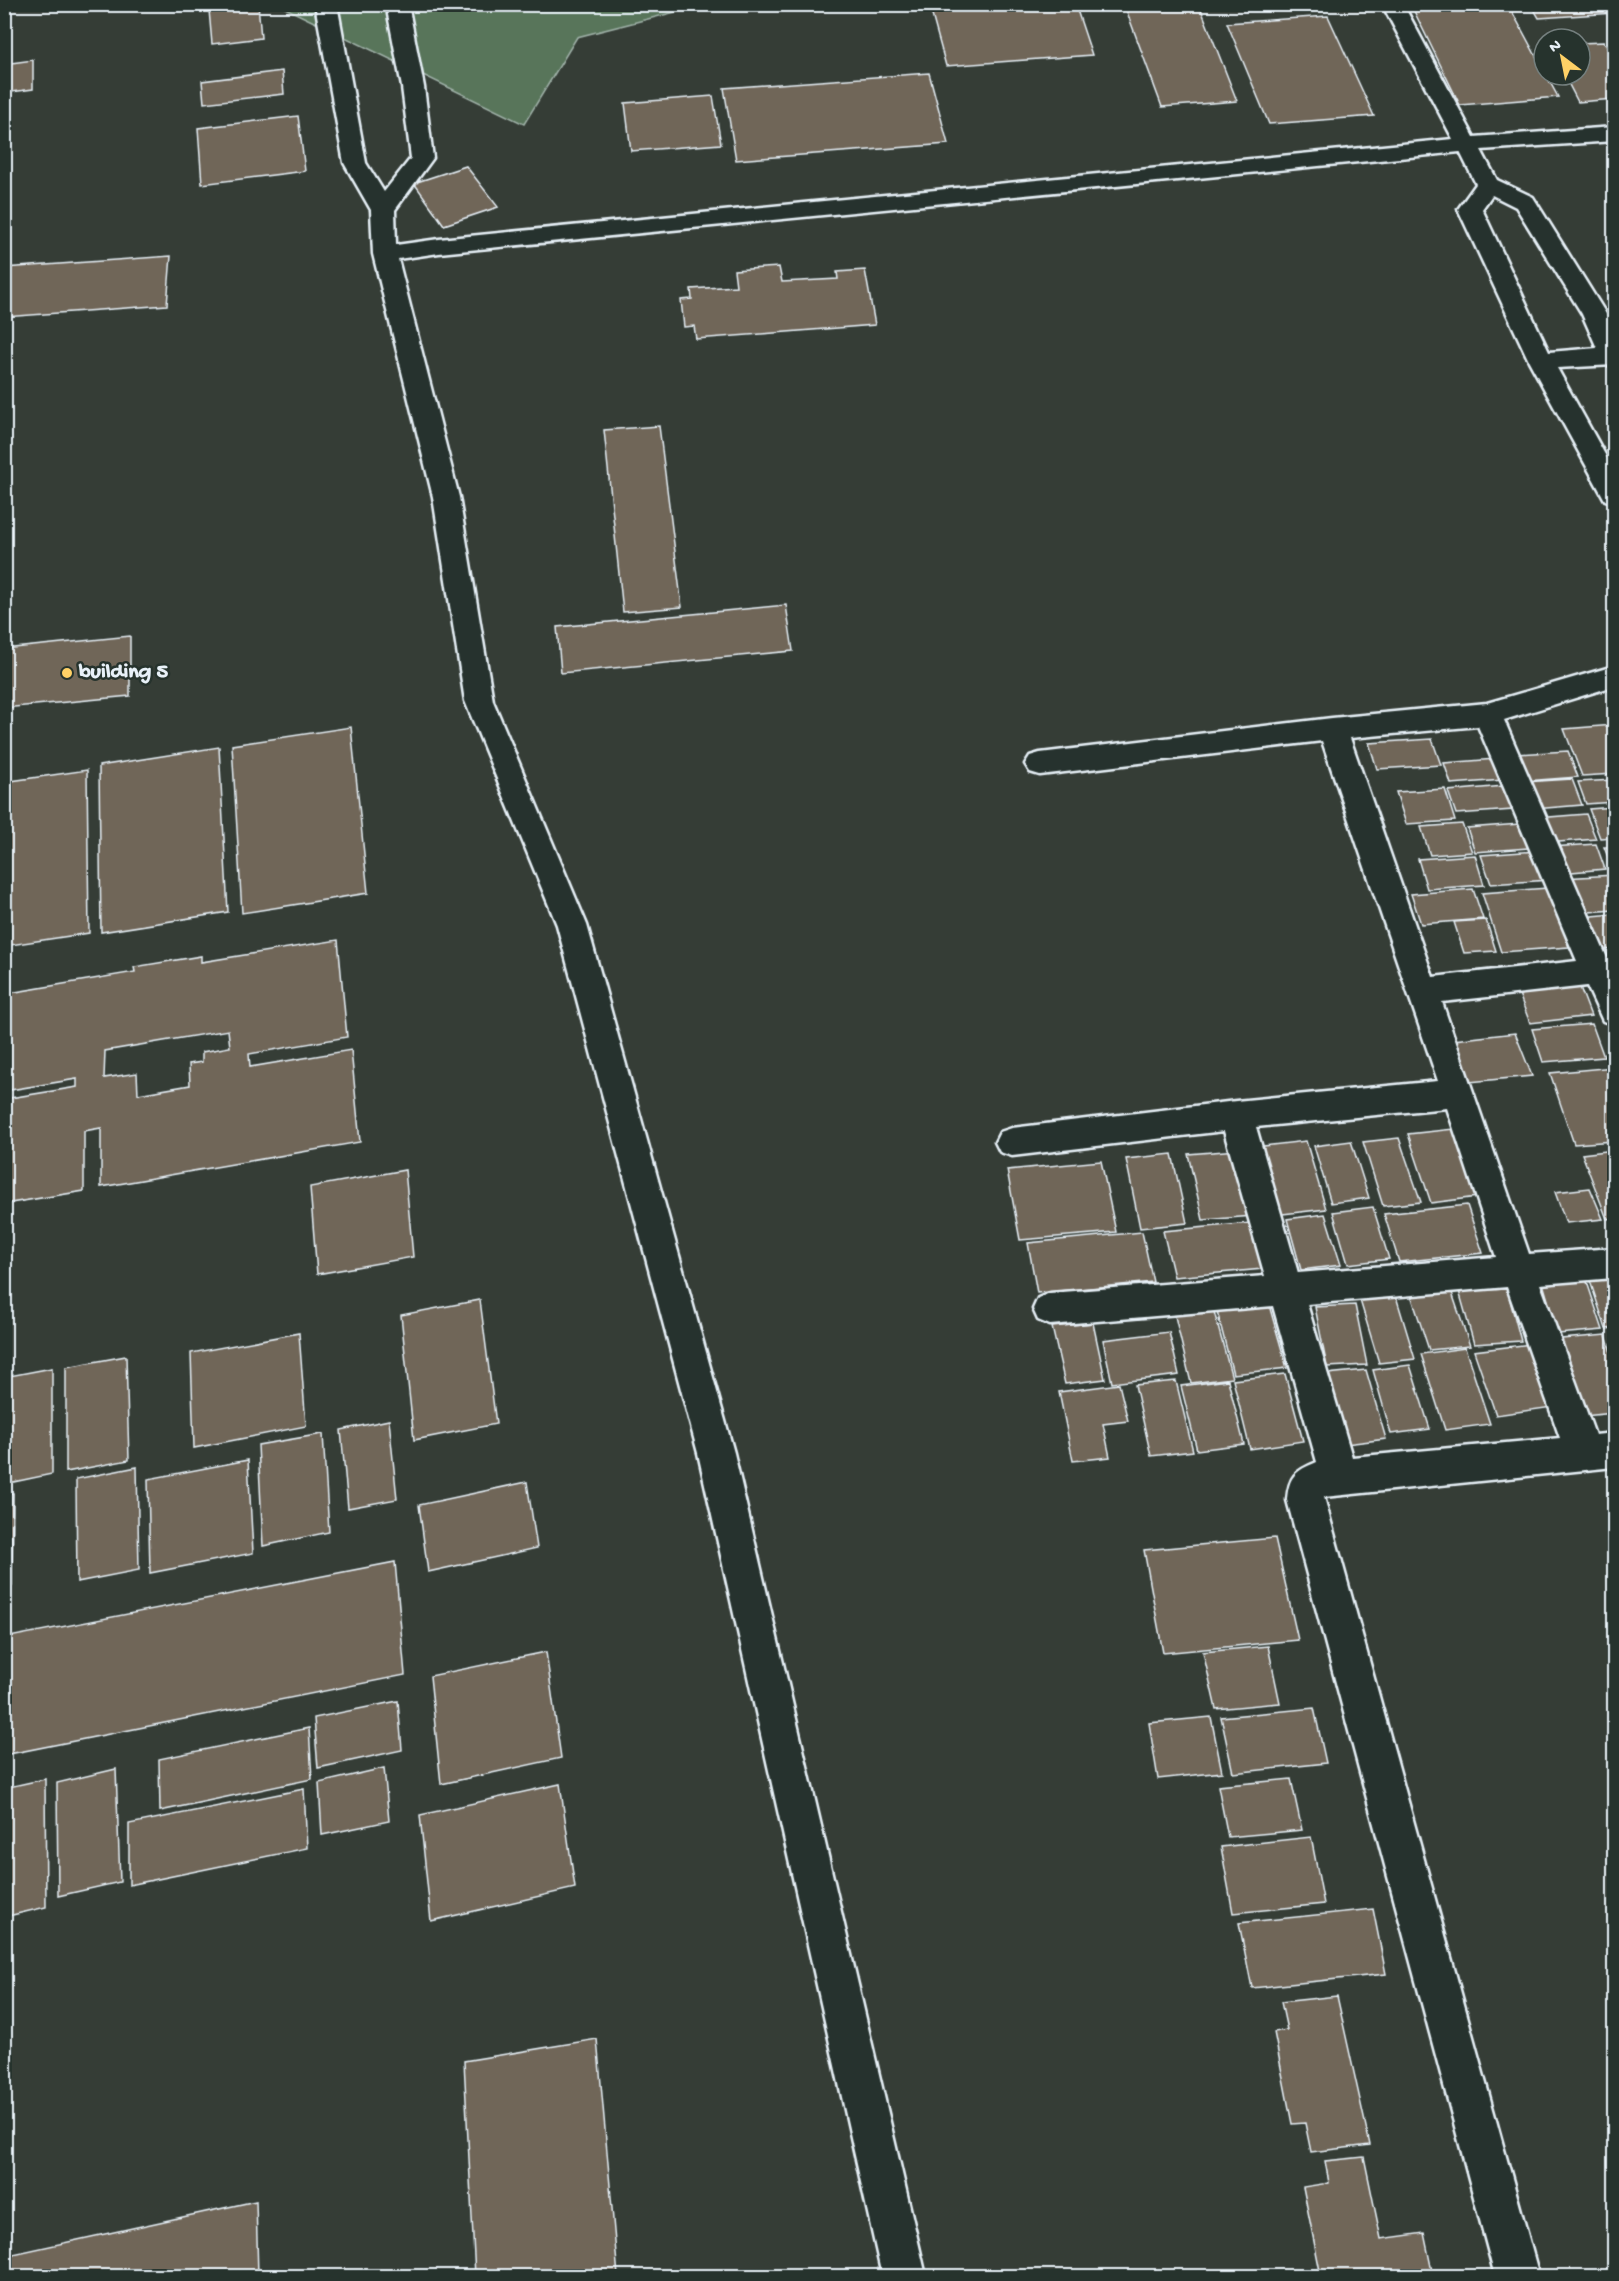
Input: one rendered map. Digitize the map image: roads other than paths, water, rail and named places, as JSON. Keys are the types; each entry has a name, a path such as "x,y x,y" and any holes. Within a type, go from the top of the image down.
{"street":[{"path":"326,4 356,163 383,210 385,254 446,497 478,701 572,925 716,1453 904,2277"},
{"path":"383,210 422,159 413,87 397,4"},
{"path":"1392,4 1488,183 1525,202 1594,314 1614,356 1541,361"},
{"path":"385,254 474,243 1467,144 1614,134"},
{"path":"1488,183 1470,209 1541,361 1614,494"},
{"path":"1040,764 1332,729 1487,714 1614,676"},
{"path":"1487,714 1606,971 1614,1012"},
{"path":"1332,729 1518,1271 1599,1451 1339,1476 1319,1479 1306,1486 1305,1500 1517,2277"},
{"path":"1423,991 1606,971"},
{"path":"1012,1142 1458,1093"},
{"path":"1236,1116 1339,1476"},
{"path":"1050,1309 1614,1263"}],"place":[{"name":"building 5","path":"67,673"}]}
